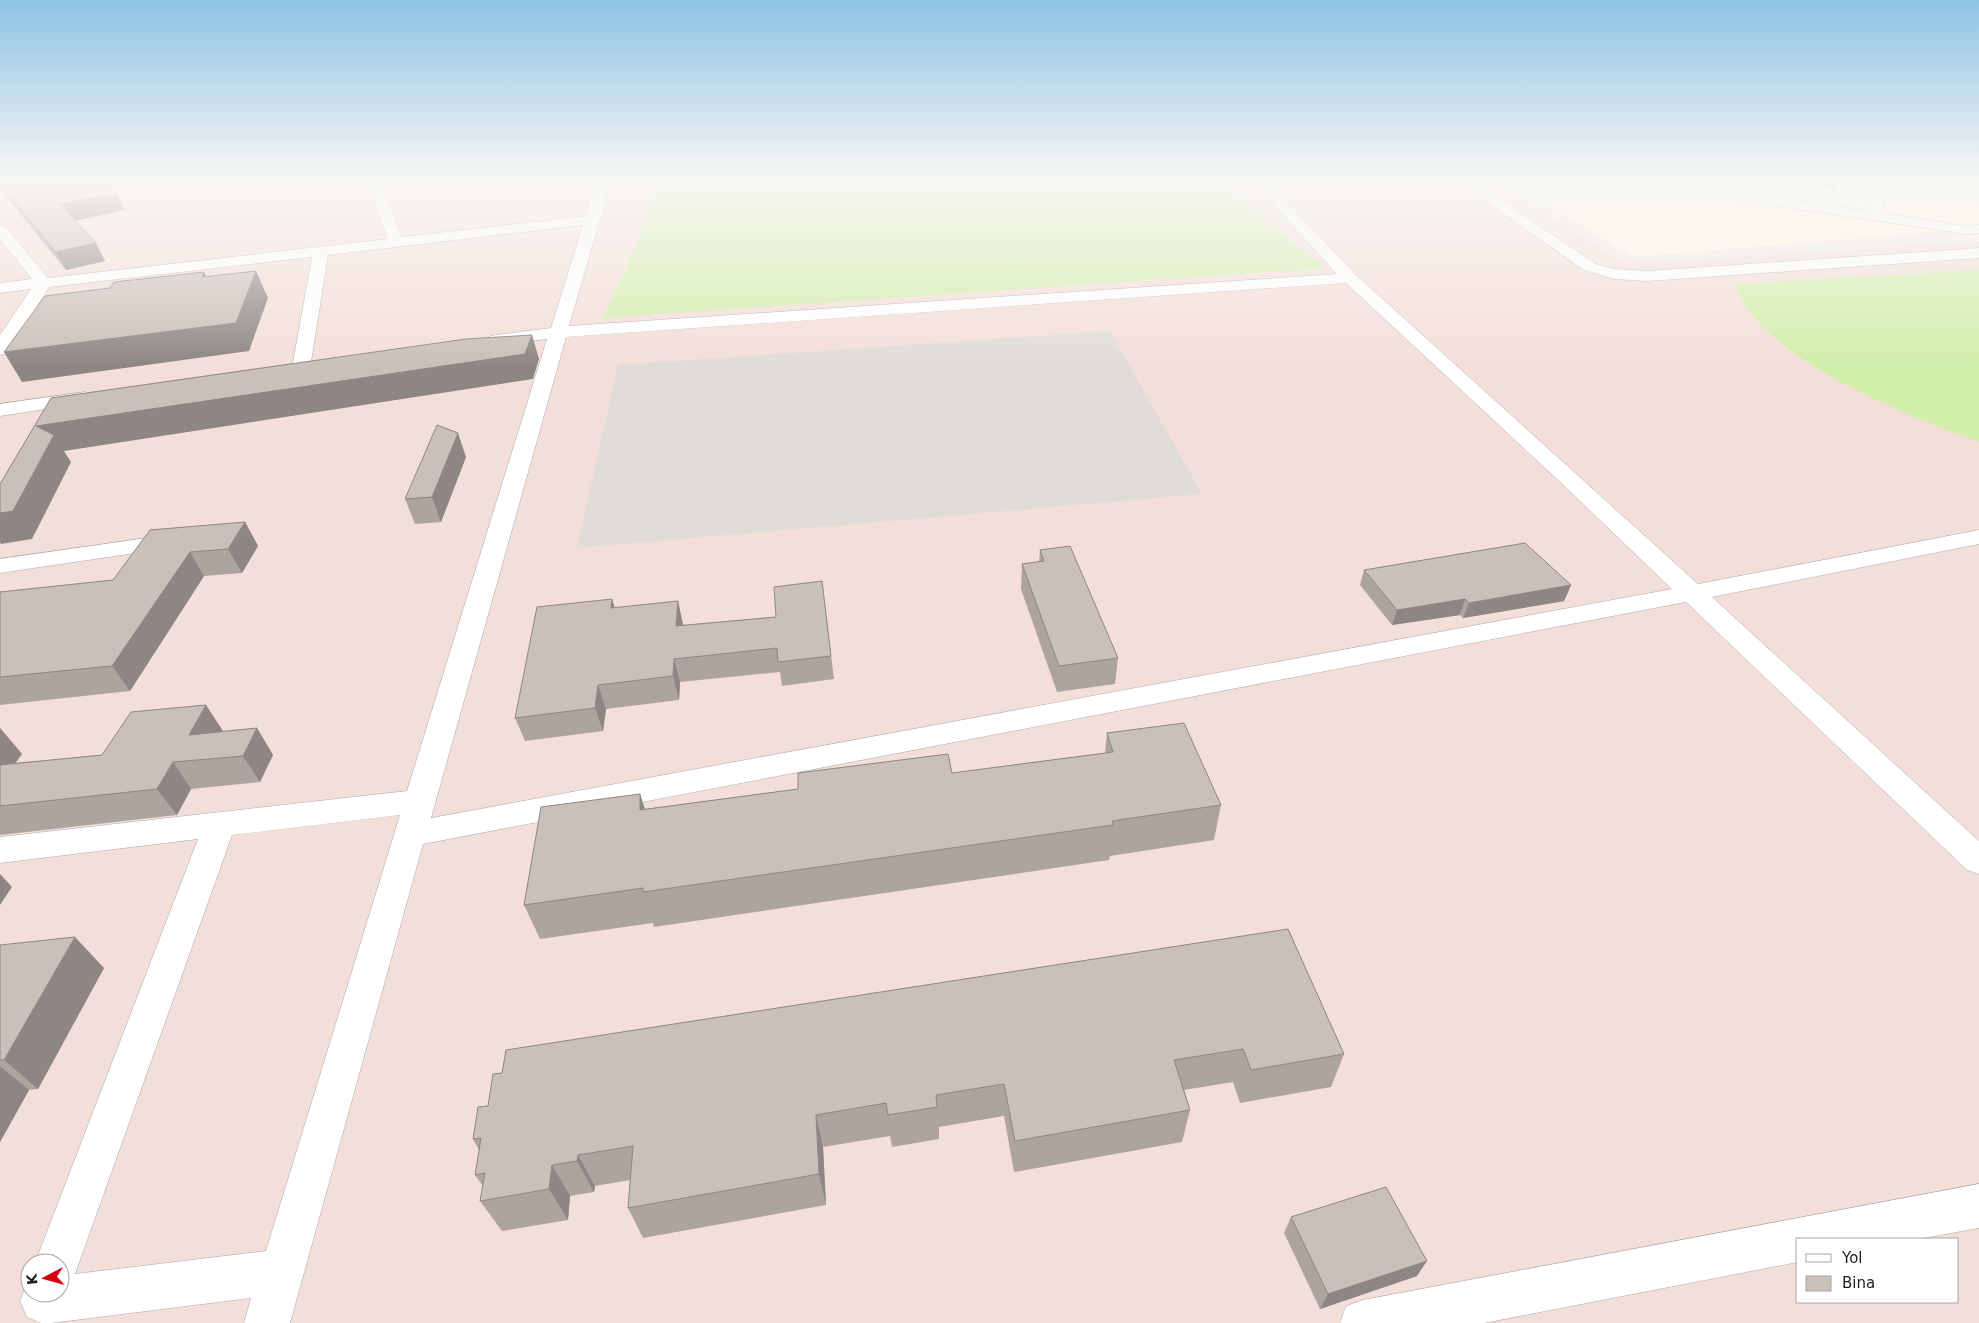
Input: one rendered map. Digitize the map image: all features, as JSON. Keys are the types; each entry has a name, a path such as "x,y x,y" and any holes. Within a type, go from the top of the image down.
{"street":[{"path":"11,243 44,283"},
{"path":"0,288 397,243"},
{"path":"267,1323 585,243"},
{"path":"1317,243 1350,278 1489,404 1979,861"},
{"path":"1554,243 1590,267 1626,276 1658,276 1979,253"},
{"path":"301,368 320,252"},
{"path":"482,342 558,332 1350,278"},
{"path":"0,349 44,283"},
{"path":"281,371 320,365"},
{"path":"0,410 107,395"},
{"path":"0,566 197,537"},
{"path":"411,834 1979,537"},
{"path":"0,850 420,801"},
{"path":"61,1253 220,824"},
{"path":"1808,1238 1979,1206"},
{"path":"1363,1323 1796,1240"},
{"path":"70,1298 282,1272"}],"shaded area":[{"path":"0,243 1593,243 1627,264 1979,243 1979,1323 0,1323"},
{"path":"1610,243 1803,243 1633,257"},
{"path":"1110,331 1202,494 577,548 618,365"}],"green space":[{"path":"637,243 1293,243 1325,268 602,318"},
{"path":"1979,270 1979,442 1877,400 1804,360 1773,336 1749,311 1734,284"}],"building":[{"path":"48,243 96,243 56,252"},
{"path":"256,271 236,323 4,352 45,296 110,288 114,282 204,272 202,277"},
{"path":"532,335 525,354 36,426 54,435 13,511 0,513 0,484 51,398 466,339"},
{"path":"437,425 458,433 432,497 405,499"},
{"path":"245,522 228,549 190,552 112,666 0,677 0,592 113,580 150,530"},
{"path":"1525,543 1571,585 1469,603 1465,599 1397,610 1364,570"},
{"path":"1070,546 1118,658 1059,666 1022,564 1044,561 1040,550"},
{"path":"822,581 831,656 778,662 777,648 674,659 673,676 598,685 595,708 515,718 537,607 612,599 611,608 678,601 676,626 776,617 774,587"},
{"path":"206,705 189,735 257,728 243,756 173,762 157,789 0,806 0,765 102,755 131,712"},
{"path":"1184,723 1221,805 1112,821 1113,825 643,892 643,888 524,905 541,807 640,794 640,810 798,789 798,773 948,754 952,773 1113,752 1107,733"},
{"path":"1288,929 1344,1054 1251,1070 1243,1049 1174,1060 1190,1110 1015,1141 1004,1084 936,1095 937,1107 888,1115 886,1103 816,1115 819,1174 628,1208 633,1146 578,1155 577,1161 552,1165 549,1189 480,1201 485,1173 475,1175 481,1138 473,1139 478,1107 488,1106 493,1074 502,1073 506,1050"},
{"path":"75,937 4,1060 0,1060 0,945"},
{"path":"1386,1187 1427,1261 1328,1294 1291,1217"}]}
